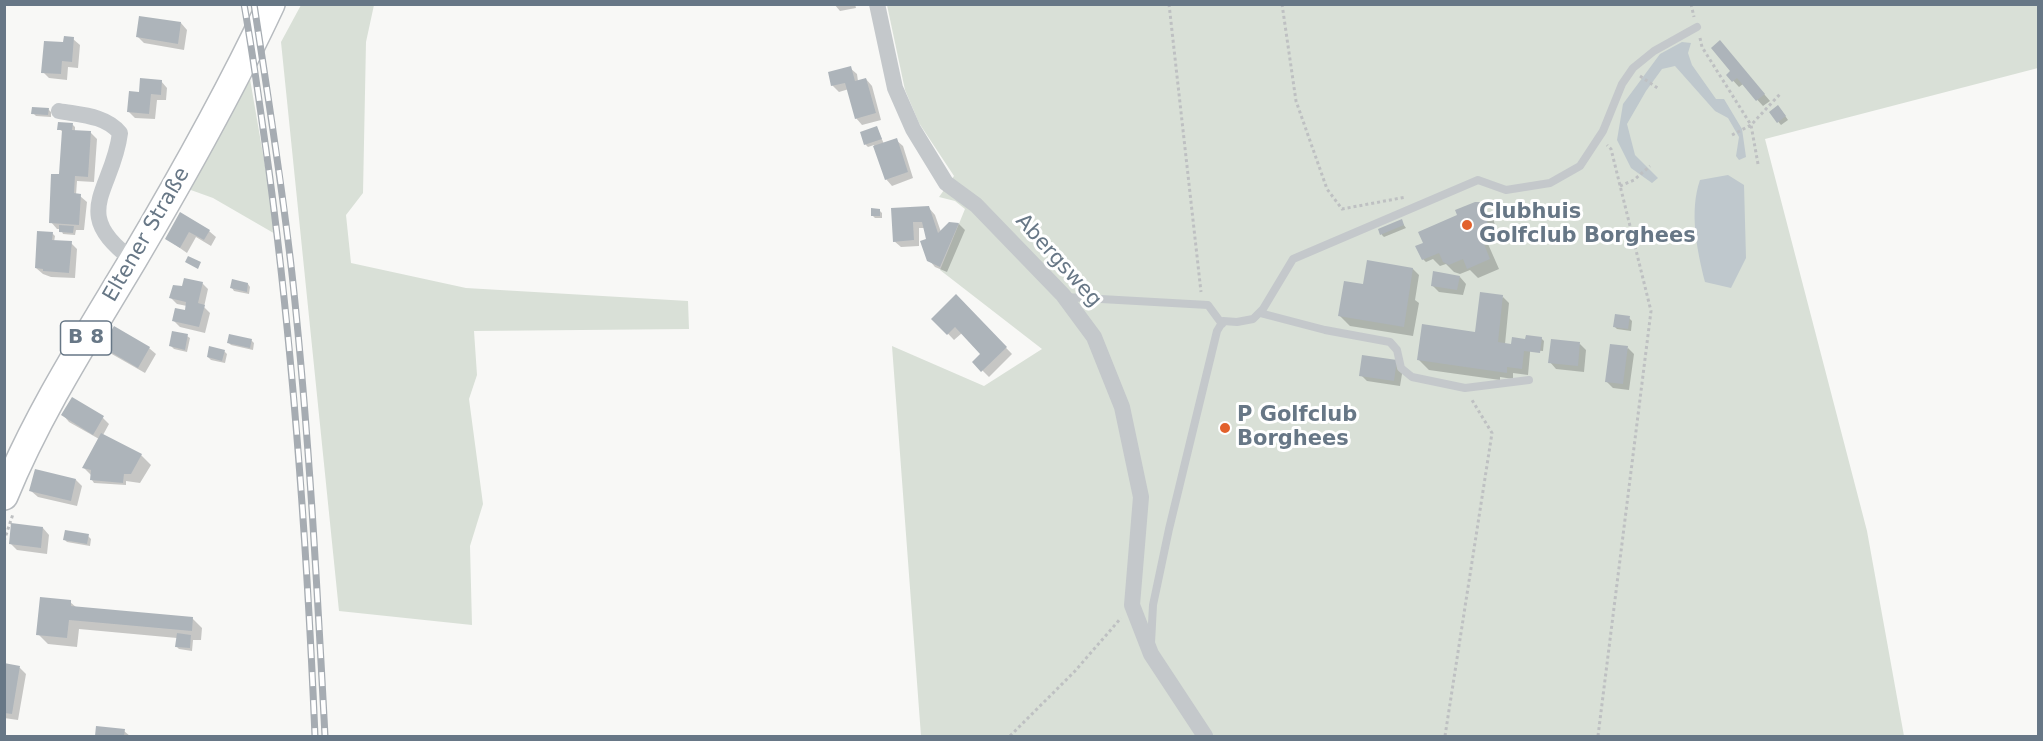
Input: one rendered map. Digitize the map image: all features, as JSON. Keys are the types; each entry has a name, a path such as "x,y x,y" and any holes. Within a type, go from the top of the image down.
{"main road":[{"name":"Eltener Straße","path":"6,488 47,406 133,260 227,92 271,4"}],"street":[{"name":"Abergsweg","path":"877,4 895,88 913,129 946,183 976,205 1065,297 1094,337 1122,407 1141,497 1132,605 1151,654 1205,736"},
{"path":"59,111 100,119 120,133 118,145 97,203 98,217 104,233 116,248 133,260"}],"lane":[{"path":"1151,654 1153,605 1166,540 1217,331 1223,321 1253,320 1260,313 1293,259 1362,228 1478,180 1506,190 1550,183 1580,165 1600,136 1622,84 1633,68 1654,51 1697,27"},
{"path":"1065,297 1208,305 1222,324"},
{"path":"1260,313 1325,330 1384,340 1393,345 1400,365 1408,375 1465,388 1528,380"}],"path":[{"path":"1169,4 1198,276 1202,297 1208,305"},
{"path":"1281,4 1296,101 1327,189 1342,208 1400,197 1413,198 1422,205"},
{"path":"1691,4 1702,47 1749,125 1758,164"},
{"path":"1641,77 1659,89"},
{"path":"1732,135 1749,125 1781,93"},
{"path":"1598,736 1651,312 1611,149 1600,136"},
{"path":"1620,186 1634,180 1650,166"},
{"path":"1445,736 1492,433 1465,388"},
{"path":"1010,736 1075,671 1132,605"}],"shaded area":[{"path":"301,5 374,5 366,42 363,193 346,215 351,263 466,288 688,301 689,329 474,331 477,375 469,399 483,504 470,546 472,625 339,611 281,42"},
{"path":"887,5 2038,5 2038,68 1765,139 1867,531 1904,736 921,736 892,346 984,386 1042,349 940,270 965,209 955,201 939,197 954,176 919,123 905,90"},
{"path":"1682,42 1691,43 1688,53 1692,65 1716,99 1724,99 1742,129 1746,157 1739,160 1736,156 1739,137 1728,118 1715,111 1675,66 1662,69 1627,124 1635,155 1658,178 1652,183 1631,168 1617,140 1623,104 1660,54"},
{"path":"246,56 277,235 213,198 177,185"},
{"path":"1728,175 1744,185 1746,258 1731,288 1705,282 1697,244 1695,218 1700,180"}],"building":[{"path":"139,16 181,22 178,44 136,37"},
{"path":"64,36 74,37 72,62 62,61 61,74 41,73 44,41 63,42"},
{"path":"1720,40 1765,94 1756,101 1737,78 1732,82 1726,75 1730,71 1711,48"},
{"path":"851,66 855,81 866,78 876,113 855,119 845,83 831,86 828,72"},
{"path":"140,78 162,80 161,95 151,94 149,114 127,112 129,91 139,92"},
{"path":"1778,105 1786,116 1777,123 1769,112"},
{"path":"32,107 49,108 48,115 31,114"},
{"path":"58,122 73,123 72,130 91,131 88,177 75,176 74,193 81,194 79,225 49,223 51,174 59,174 62,130 57,130"},
{"path":"877,126 882,139 864,145 860,132"},
{"path":"897,138 908,172 885,180 873,146"},
{"path":"1480,202 1484,206 1489,230 1480,234 1490,259 1467,269 1463,259 1449,265 1443,262 1439,253 1422,260 1415,246 1423,243 1418,232 1457,215 1455,210"},
{"path":"929,206 938,233 949,222 959,223 940,267 927,261 920,241 926,239 922,222 913,222 914,240 893,242 891,208"},
{"path":"871,208 880,209 880,216 871,216"},
{"path":"180,212 210,230 204,240 189,232 180,248 165,239"},
{"path":"1402,219 1404,225 1380,235 1378,229"},
{"path":"59,225 74,226 73,233 59,232"},
{"path":"37,231 53,232 52,240 72,241 69,273 43,271 43,269 35,268"},
{"path":"188,256 201,262 198,269 185,262"},
{"path":"1367,260 1413,268 1404,327 1338,316 1344,281 1363,284"},
{"path":"1433,271 1460,276 1457,290 1431,286"},
{"path":"184,278 203,282 198,303 205,305 199,327 172,321 175,308 185,310 186,302 169,298 173,285 182,286"},
{"path":"232,279 248,283 247,292 230,288"},
{"path":"1480,292 1503,295 1498,342 1511,344 1512,337 1525,339 1526,335 1542,337 1540,353 1524,351 1522,369 1507,367 1507,373 1417,360 1422,324 1475,332"},
{"path":"956,294 1007,347 981,372 972,362 980,354 955,327 947,335 931,319"},
{"path":"1615,314 1630,316 1628,329 1613,327"},
{"path":"114,326 150,347 138,368 102,347"},
{"path":"172,331 188,334 185,350 169,346"},
{"path":"229,334 252,339 250,348 227,343"},
{"path":"1551,339 1580,342 1578,366 1548,363"},
{"path":"1610,344 1628,346 1623,384 1605,382"},
{"path":"209,346 225,350 222,361 207,357"},
{"path":"1362,355 1397,360 1394,381 1359,376"},
{"path":"72,397 104,416 93,435 61,415"},
{"path":"101,433 142,454 131,474 124,474 123,483 90,480 91,470 82,468"},
{"path":"35,469 76,479 71,501 29,491"},
{"path":"11,523 43,527 41,548 9,544"},
{"path":"65,530 89,534 87,544 63,540"},
{"path":"40,597 71,600 71,606 193,617 192,631 69,620 67,638 36,635"},
{"path":"177,633 191,635 190,648 175,647"},
{"path":"4,663 20,666 12,714 4,713"},
{"path":"96,726 125,729 124,736 95,736"}],"railway":[{"path":"244,4 269,171 286,312 304,524 315,736"},
{"path":"254,4 285,213 299,340 312,510 325,736"}],"place":[{"name":"Clubhuis Golfclub Borghees","path":"1467,225"},
{"name":"P Golfclub Borghees","path":"1225,428"}]}
